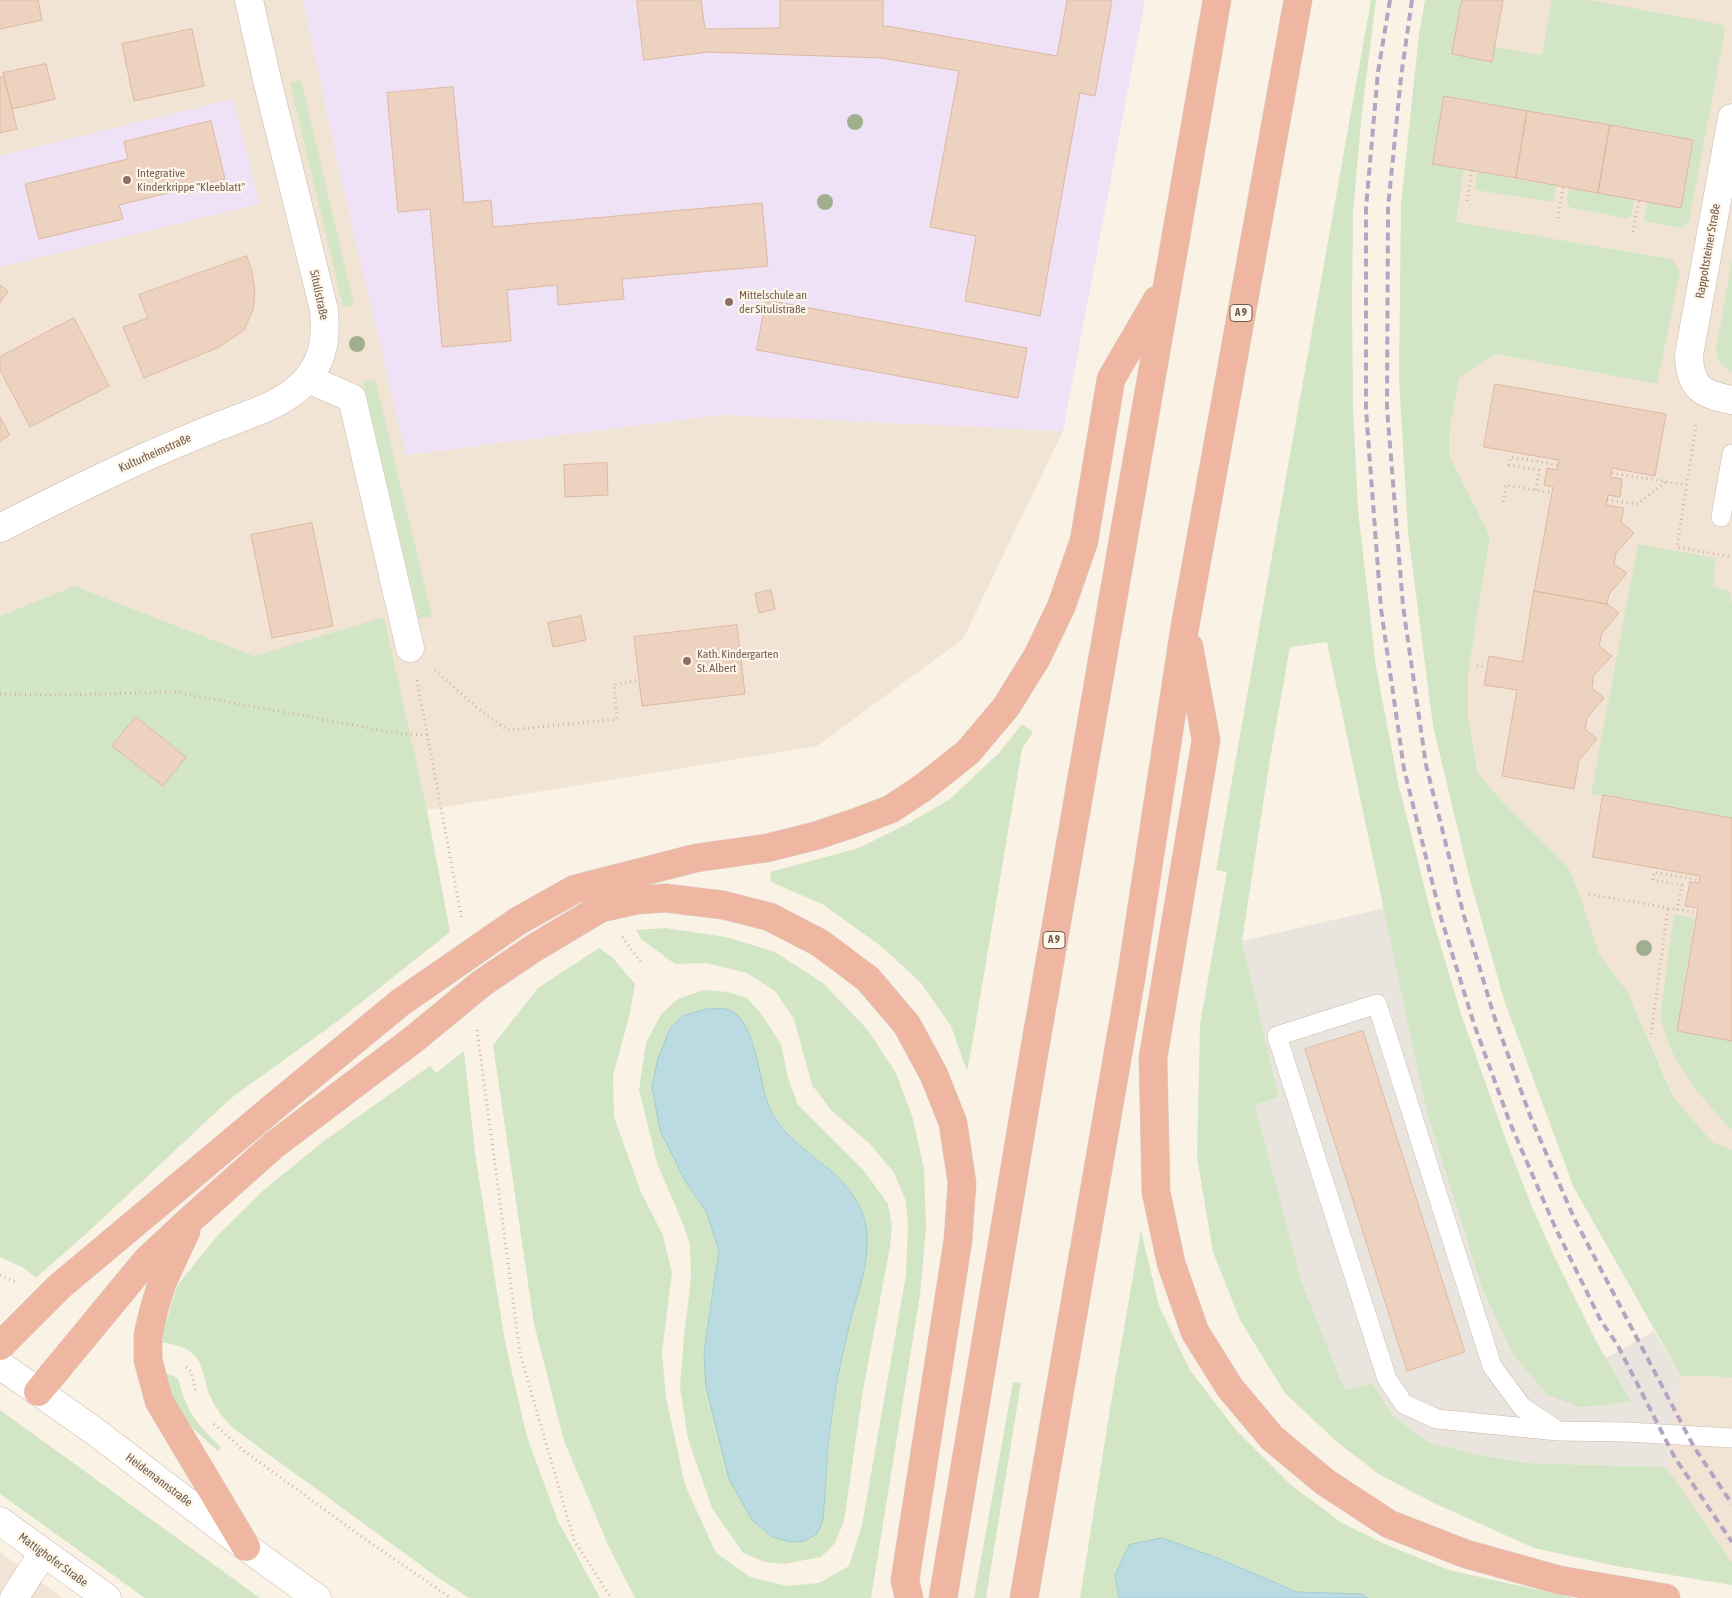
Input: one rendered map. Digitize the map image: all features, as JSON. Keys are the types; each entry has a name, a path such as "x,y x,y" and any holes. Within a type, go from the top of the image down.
{"highway":[{"name":"A 9","path":"944,1598 1034,1053 1217,0"},
{"name":"A 9","path":"1024,1598 1131,978 1185,626 1298,0"},
{"path":"0,1346 43,1302 401,1002 518,921 575,889 696,858 767,848 815,836 854,823 891,809 968,752 1006,707 1037,656 1061,607 1084,541 1111,379 1167,283"},
{"path":"1185,626 1206,740 1153,1058 1153,1099 1156,1192 1170,1263 1194,1332 1230,1388 1272,1438 1325,1482 1389,1524 1466,1554 1559,1580 1666,1598"},
{"path":"38,1392 147,1260 192,1218 274,1144 414,1040 482,983 534,948 601,908 637,900 665,898 722,905 770,917 820,943 868,979 907,1025 934,1075 952,1123 962,1183 958,1240 905,1580 909,1598"},
{"path":"192,1218 162,1283 148,1335 148,1360 158,1401 246,1547"}],"street":[{"name":"Situlistraße","path":"249,0 270,94 324,310 326,333 322,353 308,379"},
{"name":"Rappoltsteiner Straße","path":"1732,118 1689,355 1690,371 1695,384 1708,394 1732,400"},
{"name":"Kulturheimstraße","path":"0,528 78,488 190,437 273,404 294,393 308,379"},
{"path":"308,379 352,398 410,648"},
{"name":"Heidemannstraße","path":"0,1365 93,1430 246,1547 317,1598"},
{"name":"Mattighofer Straße","path":"0,1521 43,1554 107,1598"},
{"path":"14,1598 43,1554"}],"lane":[{"path":"1721,517 1732,454"},
{"path":"1558,1431 1522,1407 1492,1366 1377,1004 1277,1036 1387,1379 1404,1404 1437,1419 1558,1431 1626,1432 1732,1438"}],"path":[{"path":"1467,201 1472,171"},
{"path":"1558,218 1563,187"},
{"path":"1633,232 1639,200"},
{"path":"1536,490 1539,470 1509,465 1511,457 1558,465"},
{"path":"1612,473 1686,485"},
{"path":"1607,500 1638,504 1665,482"},
{"path":"1503,502 1506,485 1552,492"},
{"path":"410,648 476,707 507,730 617,719 614,685 639,680"},
{"path":"410,648 463,926"},
{"path":"1477,666 1487,667"},
{"path":"0,694 62,695 175,692 402,734 428,735"},
{"path":"1677,910 1682,885 1653,880 1654,872 1699,880"},
{"path":"1589,894 1697,913"},
{"path":"1651,1034 1668,908"},
{"path":"476,1024 520,1353 574,1540 611,1598"},
{"path":"0,1275 13,1279 43,1302"},
{"path":"148,1360 178,1361 191,1371 196,1396"},
{"path":"211,1422 244,1451 366,1540 452,1598"}],"shaded area":[{"path":"0,0 303,0 343,188 407,455 721,415 1063,431 963,639 817,746 427,810 384,617 254,656 74,586 0,616"},
{"name":"Mittelschule an der Situlistraße","path":"303,0 1145,0 1063,431 721,415 406,455 343,188"},
{"path":"1462,0 1732,0 1732,1226 1627,991 1599,954 1580,895 1568,867 1502,801 1478,773 1468,716 1468,675 1490,536 1449,455 1449,435 1459,378 1495,354 1656,384 1672,259 1455,222 1463,169 1433,164"},
{"name":"Integrative Kinderkrippe \"Kleeblatt\"","path":"233,99 260,204 0,267 0,156"},
{"path":"1385,908 1427,1113 1482,1288 1512,1353 1546,1394 1609,1405 1631,1400 1606,1358 1654,1331 1681,1376 1666,1467 1527,1463 1470,1453 1428,1442 1392,1415 1373,1383 1345,1390 1302,1283 1255,1105 1279,1097 1242,941"},
{"path":"1681,1376 1732,1377 1732,1562 1666,1467"},
{"path":"0,1552 63,1598 0,1598"}],"green space":[{"path":"1371,0 1376,0 1362,111 1353,212 1352,302 1353,408 1358,510 1376,667 1399,787 1432,917 1462,1017 1532,1207 1596,1341 1631,1401 1579,1407 1546,1394 1512,1353 1482,1288 1427,1113 1327,642 1290,647 1270,759 1242,941 1279,1097 1255,1105 1302,1283 1345,1390 1373,1383 1392,1415 1428,1442 1470,1453 1527,1463 1666,1467 1732,1562 1732,1585 1616,1566 1534,1548 1436,1504 1380,1475 1337,1442 1285,1393 1240,1320 1213,1252 1197,1157 1200,1024 1227,872 1216,870"},
{"path":"1425,0 1462,0 1453,54 1492,62 1495,47 1542,55 1552,0 1589,0 1724,26 1725,31 1689,222 1680,228 1644,221 1647,201 1681,208 1693,140 1445,96 1433,163 1464,169 1456,222 1672,259 1680,272 1657,384 1495,354 1459,378 1449,435 1449,455 1490,536 1468,675 1468,716 1478,773 1502,801 1568,867 1580,895 1599,954 1627,991 1674,1098 1712,1142 1732,1150 1732,1377 1681,1376 1574,1188 1504,1000 1470,880 1433,726 1408,532 1399,379 1401,203 1419,35"},
{"path":"301,80 354,305 343,307 290,83"},
{"path":"1477,172 1556,186 1553,202 1475,190"},
{"path":"1569,188 1635,199 1631,215 1627,218 1570,208 1567,202"},
{"path":"1732,260 1732,372 1721,364 1716,350"},
{"path":"375,379 432,616 419,619 363,382"},
{"path":"1638,544 1716,558 1713,587 1730,591 1732,604 1732,818 1591,794"},
{"path":"74,586 254,656 384,617 427,810 450,932 339,1020 230,1099 36,1278 24,1268 0,1257 0,616"},
{"path":"1022,724 1033,732 1022,749 967,1071 951,1026 921,983 882,947 822,904 771,882 770,872 859,848 911,822 950,799 999,753"},
{"path":"1674,914 1695,918 1677,1031 1732,1041 1732,1129 1729,1128 1692,1085 1672,1052 1660,1018"},
{"path":"665,928 726,937 775,952 823,983 867,1029 896,1073 913,1119 924,1169 926,1228 920,1295 871,1598 635,1598 609,1547 564,1441 534,1324 493,1045 538,988 599,948 613,958 635,984 629,1017 613,1076 614,1117 641,1192 663,1235 672,1273 662,1352 666,1398 685,1485 716,1553 750,1577 787,1586 819,1583 849,1566 862,1525 906,1275 908,1227 906,1201 894,1173 870,1144 832,1111 812,1085 794,1019 775,991 747,973 706,963 675,964 641,939 636,930"},
{"path":"703,990 728,992 747,998 760,1012 781,1044 788,1078 798,1105 865,1172 888,1204 892,1225 890,1247 863,1390 844,1521 835,1543 821,1557 783,1564 765,1562 743,1553 712,1508 688,1439 680,1387 691,1278 690,1245 657,1163 639,1090 646,1043 661,1014 678,999","holes":["707,1009 742,1019 751,1037 764,1094 770,1109 780,1125 850,1190 865,1265 849,1324 832,1414 823,1520 704,1351 719,1251 706,1211 685,1181 660,1130 658,1058 670,1029 682,1016"]},
{"path":"464,1051 475,1153 505,1342 527,1437 558,1521 600,1598 469,1598 437,1577 234,1429 211,1399 202,1368 197,1358 190,1351 182,1347 160,1342 177,1286 216,1237 265,1189 325,1140 430,1066 436,1073"},
{"path":"1141,1230 1159,1306 1190,1370 1235,1429 1291,1485 1342,1523 1387,1545 1449,1570 1574,1598 1368,1598 1362,1594 1297,1592 1220,1559 1162,1538 1115,1575 1119,1598 1080,1598"},
{"path":"165,1373 178,1378 189,1409 198,1423 221,1447 218,1451 187,1423 170,1391"},
{"path":"1013,1382 1021,1383 986,1598 974,1598"},
{"path":"0,1410 260,1598 145,1598 0,1494"}],"water":[{"path":"707,1009 726,1009 736,1014 744,1024 755,1052 766,1098 779,1124 842,1182 862,1212 866,1225 867,1253 865,1267 847,1333 834,1403 823,1520 817,1534 804,1541 791,1542 772,1537 752,1520 729,1479 706,1387 704,1351 719,1251 706,1211 685,1181 660,1130 652,1087 658,1058 670,1029 682,1016"},
{"path":"1162,1538 1220,1559 1297,1592 1362,1594 1368,1598 1119,1598 1115,1575 1129,1545"}],"building":[{"path":"0,0 38,0 42,20 0,29"},
{"path":"637,0 701,0 705,29 780,28 780,0 883,0 883,27 887,26 1057,56 1067,0 1112,0 1095,96 1080,93 1040,316 965,301 976,236 930,227 959,71 882,58 708,52 644,60"},
{"path":"1462,0 1503,0 1492,62 1452,54"},
{"path":"192,29 204,86 134,101 122,44"},
{"path":"46,64 55,99 12,109 3,73"},
{"path":"4,77 17,129 0,133 0,78"},
{"path":"453,87 464,203 491,200 493,227 762,203 768,266 622,279 624,299 558,305 557,285 507,290 511,341 442,347 430,209 398,212 387,93"},
{"path":"1444,96 1527,111 1516,178 1433,164"},
{"path":"1527,111 1610,125 1598,193 1516,178"},
{"path":"211,121 225,179 119,205 123,219 39,239 25,184 128,159 124,142"},
{"path":"1610,125 1693,140 1681,208 1598,193"},
{"path":"247,256 255,292 253,310 244,330 219,347 144,378 123,327 148,318 139,295"},
{"path":"0,285 8,291 0,303"},
{"path":"766,300 1027,348 1018,398 757,350"},
{"path":"74,318 109,386 30,427 0,370 0,357"},
{"path":"1495,384 1666,414 1655,476 1612,468 1610,477 1622,479 1620,497 1608,495 1606,505 1624,508 1621,522 1634,533 1616,553 1614,564 1627,573 1609,594 1607,604 1534,591 1553,487 1544,485 1547,468 1557,470 1559,460 1484,447"},
{"path":"0,417 10,435 0,441"},
{"path":"607,463 608,495 565,497 564,465"},
{"path":"312,523 333,626 272,638 251,535"},
{"path":"771,590 775,609 759,613 755,594"},
{"path":"1534,591 1607,604 1619,613 1602,633 1599,646 1612,656 1594,675 1592,688 1604,698 1587,718 1585,729 1597,739 1579,760 1574,789 1502,776 1517,690 1484,685 1489,656 1522,662"},
{"path":"581,616 586,640 553,647 548,623"},
{"name":"Kath. Kindergarten St. Albert","path":"737,625 745,694 642,706 634,637"},
{"path":"136,717 186,757 163,786 112,746"},
{"path":"1603,795 1732,818 1732,1041 1677,1031 1698,908 1685,906 1690,882 1699,883 1700,876 1593,857"},
{"path":"1363,1031 1465,1352 1407,1371 1305,1049"}],"railway":[{"path":"1390,0 1378,72 1366,208 1366,410 1381,609 1404,769 1442,921 1474,1024 1510,1123 1555,1227 1601,1321 1617,1344 1675,1458 1732,1542"},
{"path":"1412,0 1401,77 1388,208 1387,408 1403,606 1426,765 1464,916 1495,1019 1531,1118 1574,1218 1694,1447 1732,1504"}],"place":[{"name":"Integrative Kinderkrippe \"Kleeblatt\"","path":"127,180"},
{"name":"Mittelschule an der Situlistraße","path":"729,302"},
{"name":"Kath. Kindergarten St. Albert","path":"687,661"}]}
